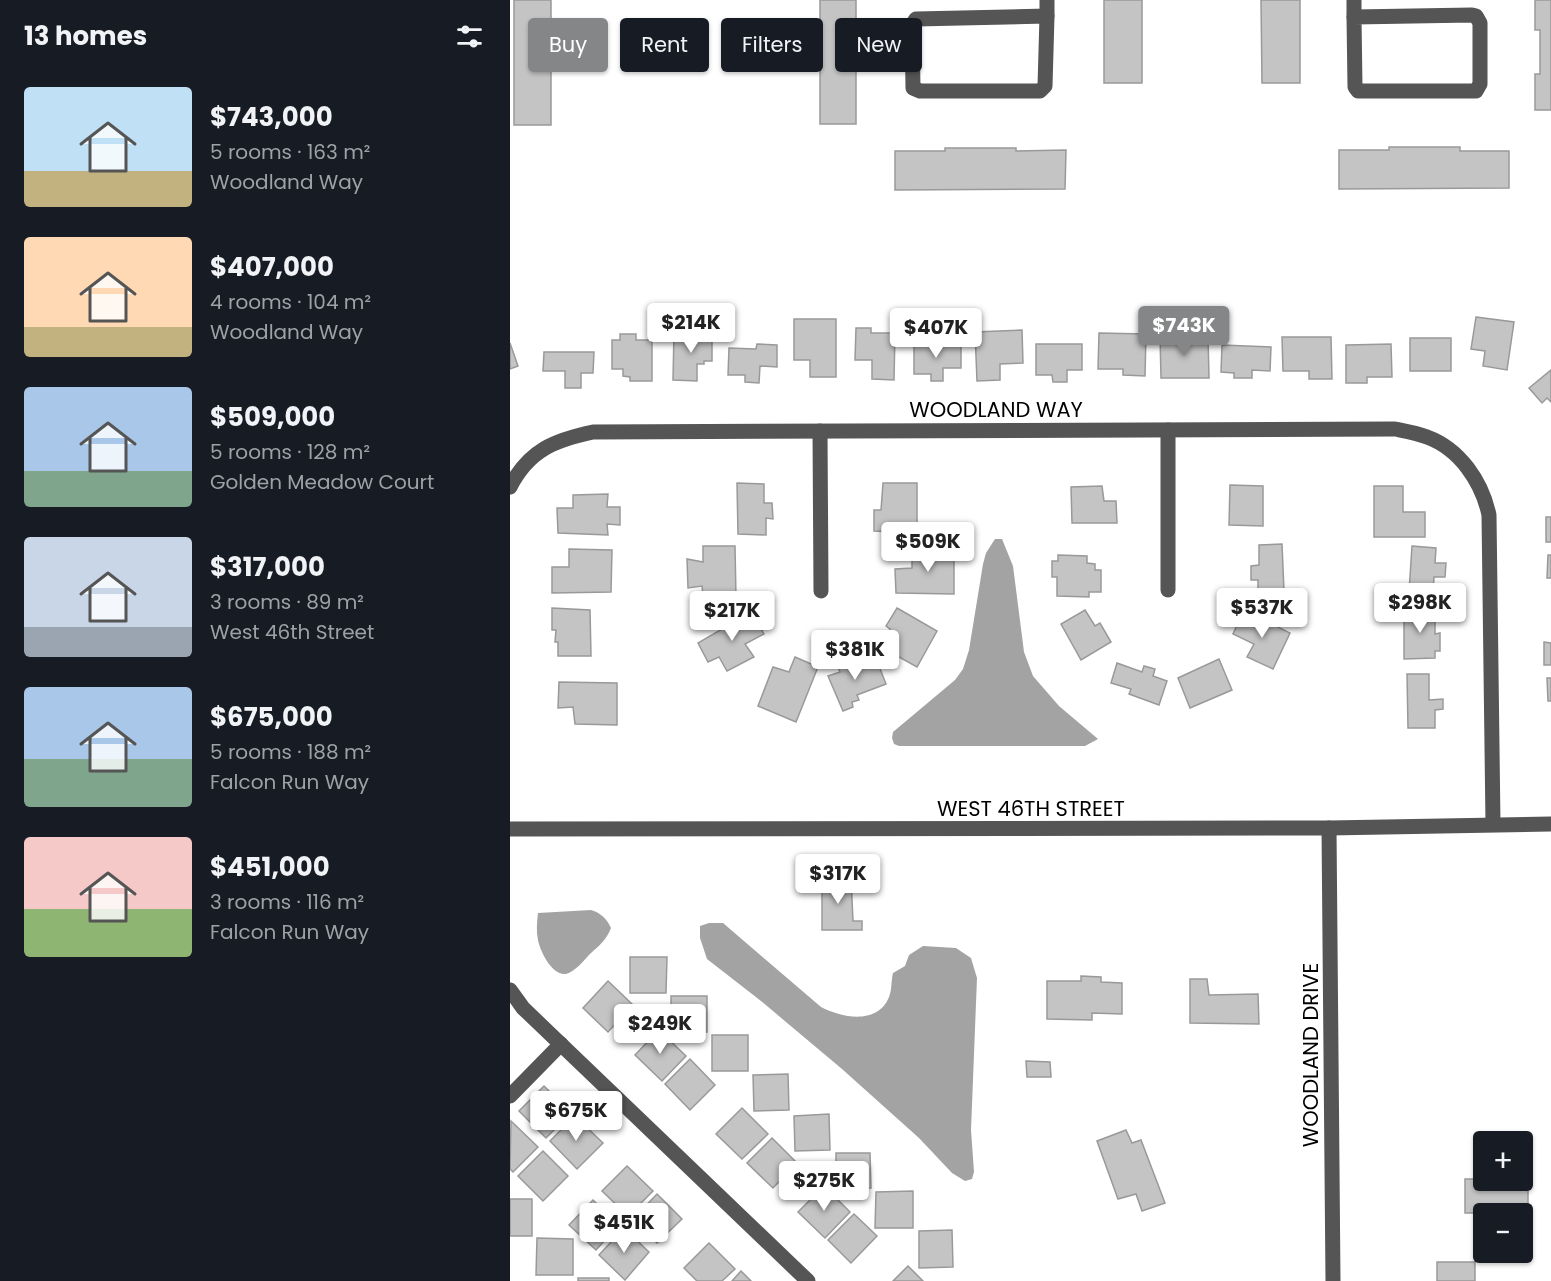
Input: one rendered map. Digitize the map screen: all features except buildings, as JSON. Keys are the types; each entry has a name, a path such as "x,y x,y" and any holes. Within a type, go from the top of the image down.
{"street":[{"path":"1047,0 1047,16 1045,86 1040,91 920,91 913,88 912,25 916,19 1047,16"},
{"path":"1354,0 1354,17 1354,84 1358,91 1472,92 1479,87 1480,23 1476,16 1354,17"},
{"name":"WOODLAND WAY","path":"510,487 528,462 541,451 569,436 593,432 1395,429 1434,440 1463,463 1479,485 1488,509 1493,824"},
{"path":"1168,430 1168,590"},
{"path":"820,431 821,591"},
{"name":"WEST 46TH STREET","path":"510,829 1329,828 1551,824"},
{"name":"WOODLAND DRIVE","path":"1329,828 1333,1281"},
{"path":"510,990 523,1008 808,1281"},
{"path":"510,1096 561,1044"}],"shaded area":[{"path":"995,539 1002,539 1013,566 1024,652 1033,676 1059,706 1098,739 1085,746 899,746 894,744 893,732 955,680 963,669 969,650 983,564 986,553"},
{"path":"591,910 601,915 611,928 600,945 573,971 561,974 548,962 539,945 538,913"},
{"path":"709,923 723,923 821,1007 849,1016 868,1015 884,1006 890,994 893,973 905,966 909,955 923,946 956,948 971,958 977,978 971,1130 974,1172 972,1179 965,1181 952,1173 919,1138 842,1069 707,959 700,938 700,926"}]}
